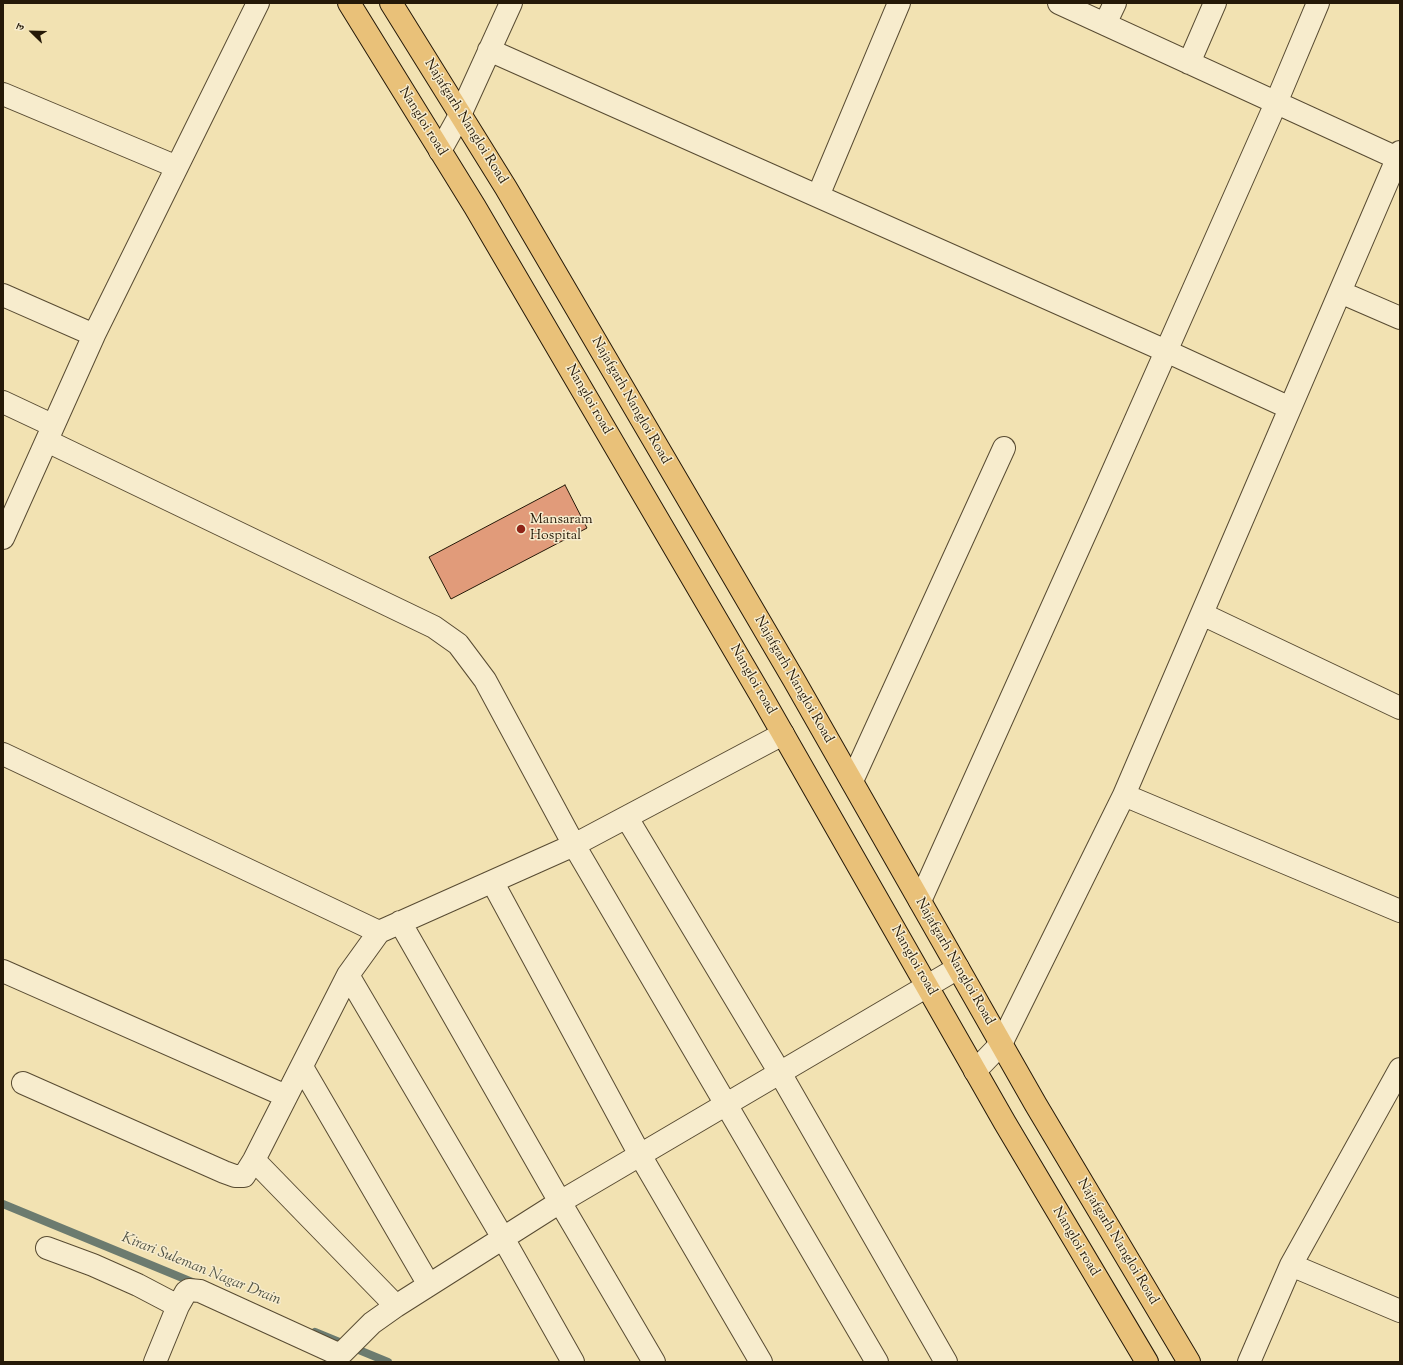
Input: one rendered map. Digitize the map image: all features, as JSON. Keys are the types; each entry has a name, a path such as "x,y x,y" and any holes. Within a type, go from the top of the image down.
{"main road":[{"name":"Nangloi road","path":"349,3 475,207 783,734 975,1071 1147,1362"},
{"name":"Najafgarh Nangloi Road","path":"391,3 534,236 852,781 1001,1044 1189,1362"}],"street":[{"path":"3,538 9,510 50,433 94,335 258,3"},
{"path":"440,151 460,115 511,3"},
{"path":"818,196 899,3"},
{"path":"975,1071 1001,1044 1124,796 1399,155 1276,103 1059,3"},
{"path":"1106,24 1115,3"},
{"path":"1189,63 1215,3"},
{"path":"920,901 1276,103 1318,3"},
{"path":"490,50 1166,351 1290,408"},
{"path":"3,94 177,167"},
{"path":"1340,292 1400,318"},
{"path":"3,295 94,335"},
{"path":"3,402 50,433 434,627 458,644 485,680 574,845 877,1362"},
{"path":"852,781 1004,448"},
{"path":"1202,614 1400,708"},
{"path":"22,1083 235,1176 244,1176 254,1160 348,976 379,932 493,883 574,845 783,734"},
{"path":"3,754 379,932"},
{"path":"1124,796 1400,911"},
{"path":"627,818 780,1073 946,1362"},
{"path":"493,883 640,1155 761,1362"},
{"path":"400,922 560,1202 654,1362"},
{"path":"155,1362 178,1306 186,1292 189,1290 194,1290 333,1353 343,1352 349,1348 372,1323 396,1306 560,1202 958,968"},
{"path":"3,971 286,1096"},
{"path":"348,976 503,1238 573,1362"},
{"path":"302,1067 429,1285"},
{"path":"1249,1362 1291,1265 1400,1069"},
{"path":"254,1160 396,1306"},
{"path":"47,1248 112,1273 178,1306"},
{"path":"1291,1265 1400,1311"}],"building":[{"path":"565,485 587,528 451,599 429,557"}],"waterway":[{"name":"Kirari Suleman Nagar Drain","path":"3,1204 197,1284"},
{"name":"Kirari Suleman Nagar Drain","path":"315,1332 388,1362"}],"place":[{"name":"Mansaram Hospital","path":"521,529"}]}
